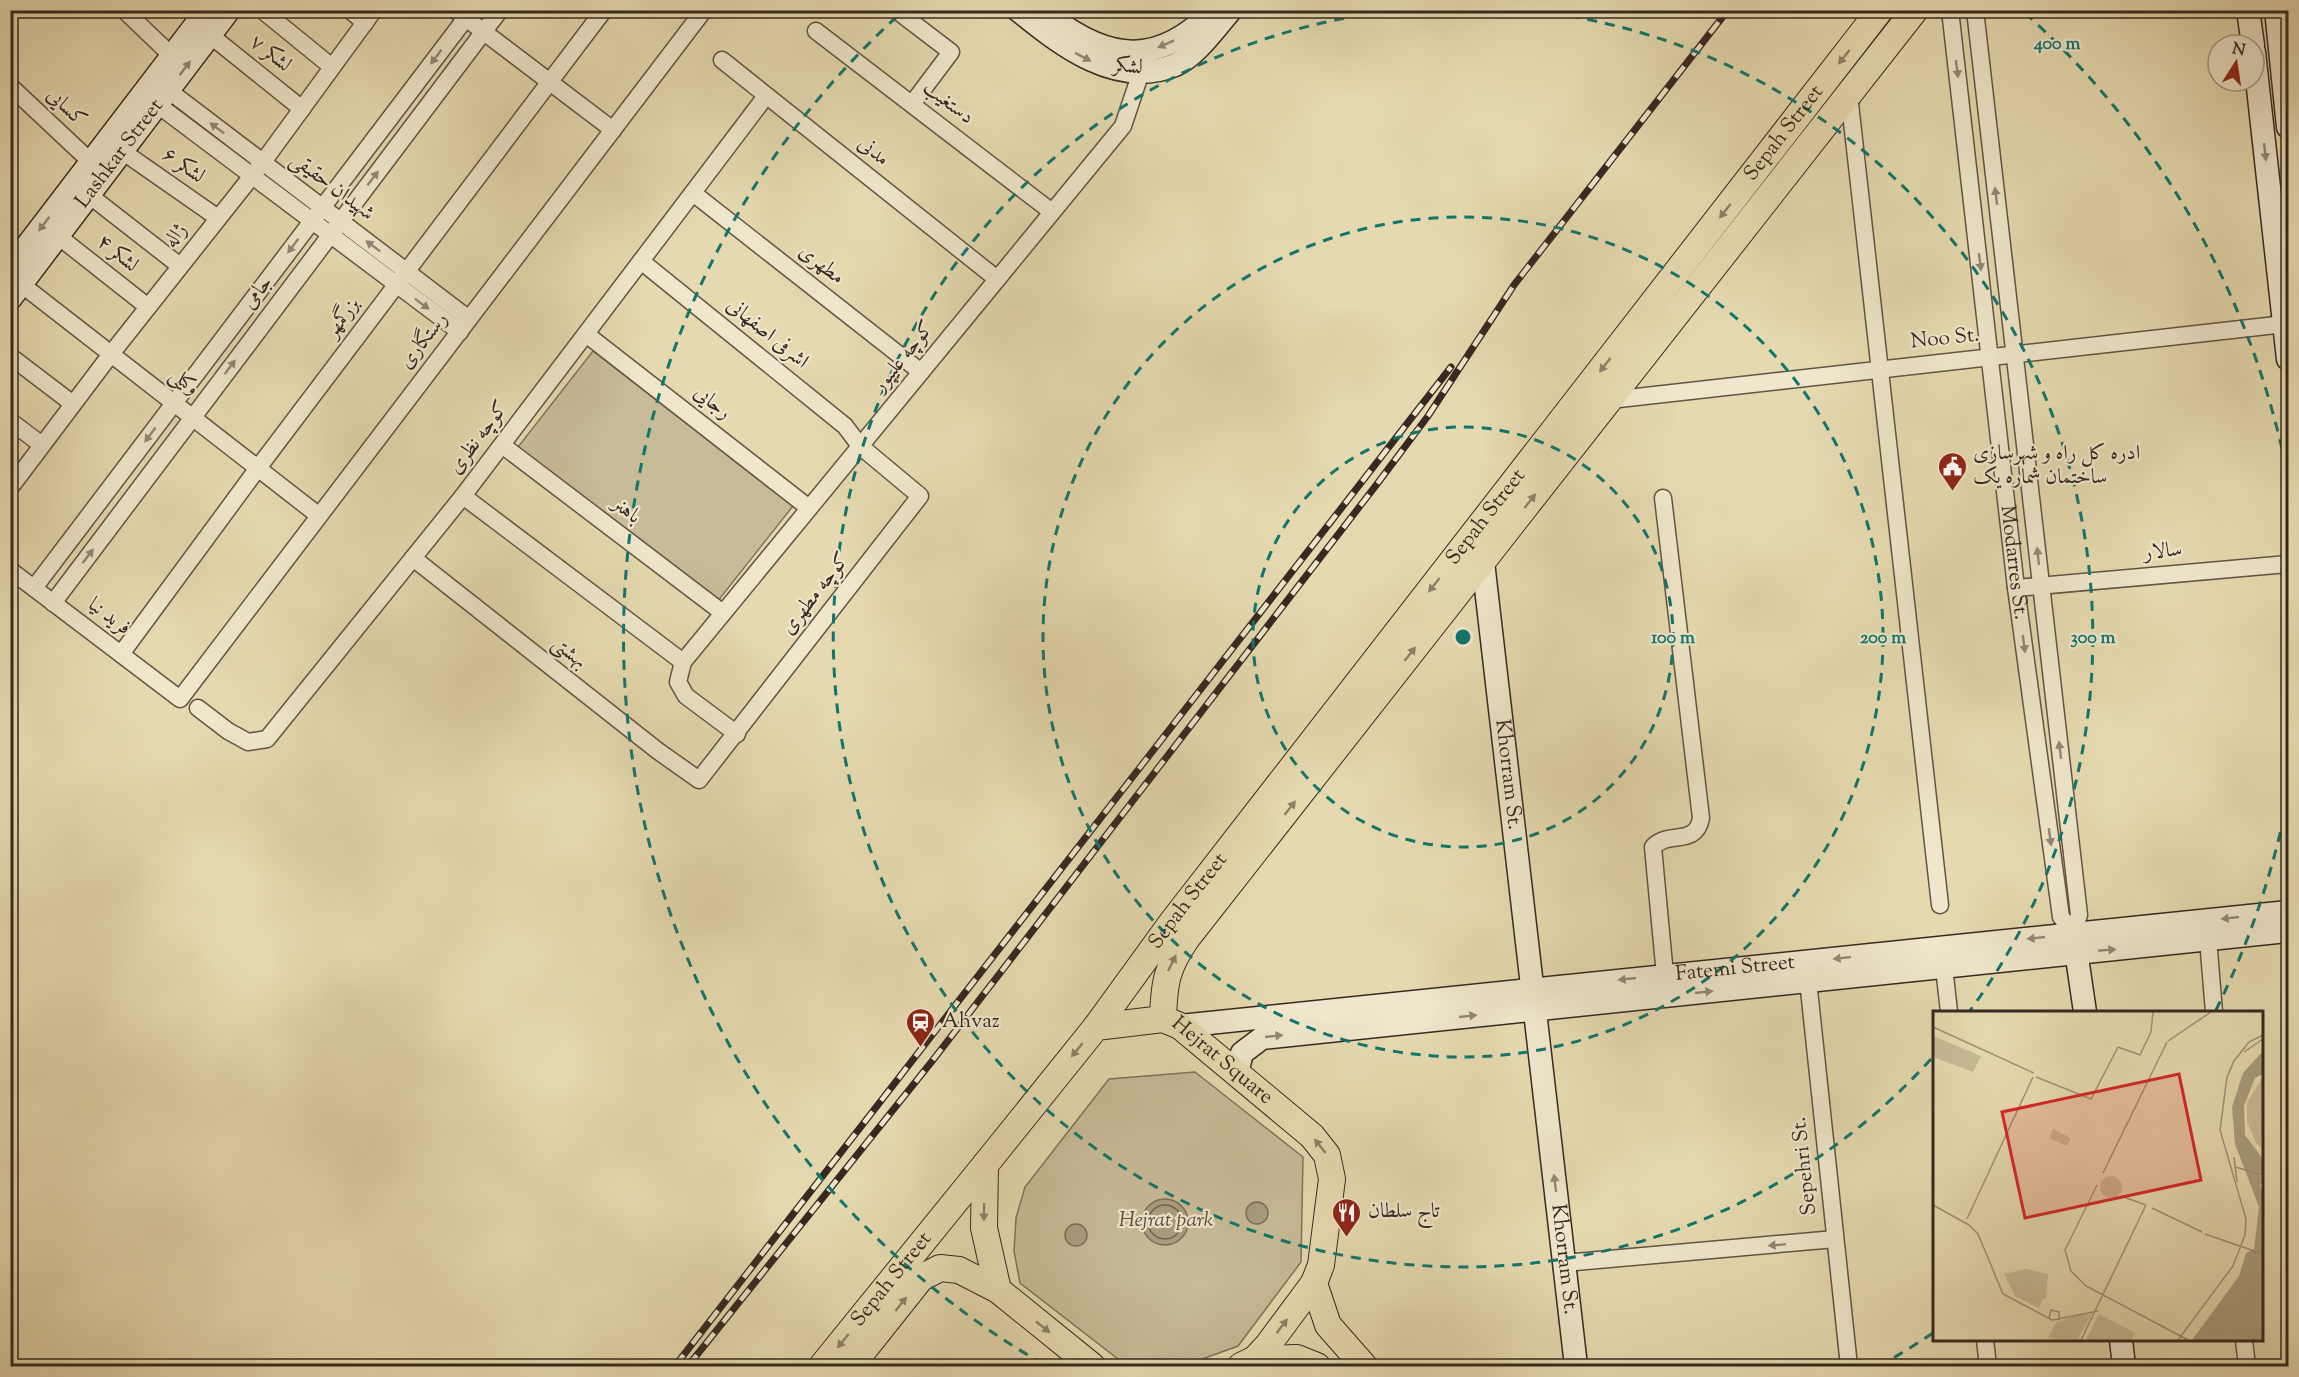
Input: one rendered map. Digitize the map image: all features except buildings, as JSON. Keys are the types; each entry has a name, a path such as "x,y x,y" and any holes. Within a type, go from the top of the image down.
{"main road":[{"name":"Sepah Street","path":"1096,1026 1173,921 1880,10"},
{"name":"Sepah Street","path":"1171,1023 1166,976 1177,952 1915,10"},
{"name":"Hejrat Square","path":"1096,1026 1171,1023 1237,1073 1312,1136 1326,1155 1332,1179 1326,1241 1314,1283 1248,1363"},
{"path":"1092,1366 998,1290 984,1228 985,1165 1096,1026"},
{"name":"Sepah Street","path":"822,1366 985,1165"},
{"name":"Sepah Street","path":"851,1366 921,1278 940,1268 959,1270 998,1290"},
{"path":"1314,1283 1328,1325 1364,1366"},
{"path":"1248,1363 1298,1358 1317,1366"}],"street":[{"path":"124,10 172,56"},
{"name":"Lashkar Street","path":"14,284 91,162 207,10"},
{"name":"Lashkar Street","path":"14,284 58,236 229,10"},
{"path":"262,10 332,67"},
{"path":"350,10 369,17"},
{"name":"جامی","path":"53,603 500,10"},
{"name":"بزرگمهر","path":"121,654 258,468 604,10"},
{"name":"رستگاری","path":"180,699 704,10"},
{"path":"896,10 951,52 912,104"},
{"name":"لشکر","path":"1018,10 1076,54 1104,64 1141,72 1176,64 1200,45 1231,10"},
{"name":"لشکر","path":"1042,10 1066,28 1110,51 1148,52 1191,32 1213,10"},
{"name":"Modarres St.","path":"1950,10 2016,588 2061,917 2075,942"},
{"name":"Modarres St.","path":"1975,10 2079,915 2075,942 2085,1011"},
{"path":"2248,10 2251,33"},
{"path":"2262,126 2288,125 2276,10"},
{"path":"34,588 318,214 464,13 484,32 613,130"},
{"name":"ژاله","path":"10,488 111,354 258,168 369,17"},
{"name":"دستغیب","path":"816,30 1052,212"},
{"name":"لشکر ۷","path":"210,35 302,109"},
{"name":"مدنی","path":"722,60 997,279"},
{"name":"کوچه علیپور","path":"683,662 1123,126 1141,72"},
{"name":"کسایی","path":"10,86 91,162"},
{"path":"2258,93 2289,359"},
{"path":"1849,95 1940,904"},
{"name":"کوچه نظری","path":"198,708 228,731 248,742 267,739 463,496 766,96"},
{"name":"شهیدان حقیقی","path":"163,97 465,325"},
{"name":"لشکر ۶","path":"122,151 218,218"},
{"name":"مطهری","path":"693,193 921,372"},
{"path":"89,195 180,266"},
{"name":"لشکر ۴","path":"58,236 148,307"},
{"name":"اشرفی اصفهانی","path":"641,261 845,426 861,446"},
{"name":"وکیلی","path":"14,284 111,354 318,515"},
{"name":"Noo St.","path":"1610,400 2285,324"},
{"name":"رجایی","path":"586,334 809,508"},
{"path":"10,356 73,404"},
{"path":"10,421 42,445"},
{"name":"باهنر","path":"502,445 723,613"},
{"name":"کوچه مطهری","path":"699,780 920,496 861,446"},
{"path":"463,496 683,662 678,682 686,696 737,734"},
{"path":"1663,498 1701,818 1699,828 1694,833 1658,841 1653,848 1666,986"},
{"name":"بهشتی","path":"412,558 658,752 699,780"},
{"name":"Khorram St.","path":"1483,561 1576,1366"},
{"name":"سالار","path":"2016,588 2289,564"},
{"name":"فرید نیا","path":"10,570 180,699"},
{"name":"Fatemi Street","path":"1171,1023 1534,999 1666,986 2075,942 2289,912"},
{"name":"Fatemi Street","path":"1807,971 1944,967 2075,942 2208,939 2289,931"},
{"path":"2208,939 2214,1011"},
{"path":"1944,967 1949,1011"},
{"name":"Sepehri St.","path":"1807,971 1849,1366"},
{"name":"Fatemi Street","path":"1237,1073 1242,1053 1262,1038 1534,999"},
{"path":"1564,1263 1835,1239"},
{"path":"1985,1341 1988,1366"},
{"path":"2121,1341 2124,1366"},
{"path":"2244,1341 2247,1366"}],"green space":[{"path":"593,351 793,506 717,602 518,447"},
{"name":"Hejrat park","path":"1195,1072 1303,1157 1301,1262 1238,1346 1183,1366 1127,1366 1020,1283 1014,1251 1016,1218 1025,1187 1109,1079"}],"water":[{"path":"1165,1199 1181,1206 1188,1222 1181,1238 1165,1245 1149,1238 1142,1222 1149,1206"},
{"path":"1257,1202 1265,1205 1268,1213 1265,1221 1257,1224 1249,1221 1246,1213 1249,1205"},
{"path":"1072,1224 1080,1224 1087,1231 1087,1239 1080,1246 1072,1246 1065,1239 1065,1231"}],"railway":[{"path":"688,1366 933,1060 1377,484 1428,416 1514,285 1728,10"},
{"path":"675,1366 1451,367"}],"place":[{"name":"ادره کل راه و شهرسازی ساختمان شماره یک","path":"1952,492"},
{"name":"Ahvaz","path":"921,1048"},
{"name":"تاج سلطان","path":"1347,1238"}]}
